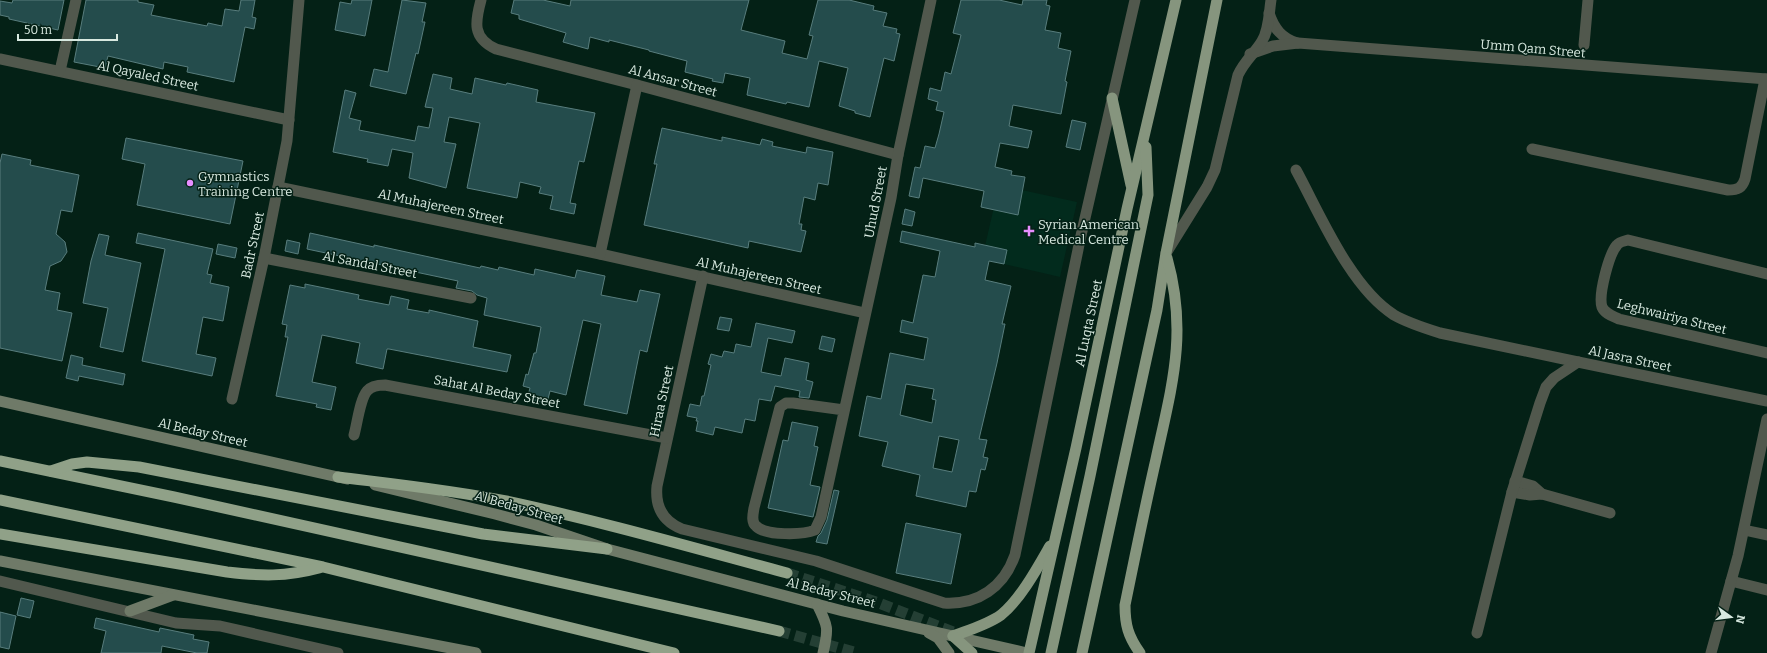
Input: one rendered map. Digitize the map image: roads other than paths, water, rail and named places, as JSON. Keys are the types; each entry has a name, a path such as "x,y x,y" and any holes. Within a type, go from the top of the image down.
{"highway":[{"path":"0,461 779,631"},
{"path":"51,471 72,464 87,462 139,466 483,534 607,549"},
{"path":"338,477 431,488 505,501 601,523 787,573"},
{"path":"0,500 323,567 674,653"},
{"path":"0,534 227,572 250,574 297,574 323,567"}],"main road":[{"name":"Al Luqta Street","path":"1028,653 1056,535 1132,189 1176,0"},
{"path":"1082,653 1155,317 1166,253 1217,0"},
{"path":"1112,98 1132,189"},
{"path":"1051,653 1090,476 1148,195 1145,135"},
{"path":"1140,653 1131,640 1125,621 1125,605 1176,366 1178,321 1174,283 1166,253"},
{"name":"Al Beday Street","path":"0,401 495,514 536,525 607,549 817,604 1028,653"},
{"path":"972,653 953,636 980,627 1002,614 1028,582 1056,535"},
{"path":"0,561 476,653"},
{"path":"130,611 174,595"},
{"path":"817,604 827,624 828,630 823,653"},
{"path":"922,628 938,638 949,653"}],"street":[{"path":"60,71 76,0"},
{"name":"Badr Street","path":"232,399 264,258 287,141 299,0"},
{"name":"Al Ansar Street","path":"481,0 476,24 478,32 482,40 489,46 496,49 637,85 898,156"},
{"name":"Uhud Street","path":"844,410 788,403 780,407 754,508 753,519 755,526 762,530 786,534 804,534 815,530 821,517 891,198 898,156 931,0"},
{"name":"Al Luqta Street","path":"986,593 1000,583 1015,555 1112,98 1135,0"},
{"path":"1166,253 1207,187 1215,170 1238,74 1250,54 1262,41 1266,33 1271,0"},
{"path":"1584,45 1588,0"},
{"name":"Umm Qam Street","path":"1269,13 1276,29 1286,38 1298,43"},
{"name":"Umm Qam Street","path":"1250,54 1273,46 1298,43 1766,79"},
{"name":"Al Qayaled Street","path":"0,59 289,120"},
{"path":"1532,149 1728,190 1737,190 1742,186 1745,179 1766,79"},
{"path":"600,254 637,85"},
{"path":"1296,170 1346,260 1376,300 1394,314 1419,326 1440,333 1578,362"},
{"name":"Al Muhajereen Street","path":"278,187 703,276 865,313"},
{"name":"Leghwairiya Street","path":"1767,274 1628,240 1618,243 1611,253 1601,296 1602,308 1608,314 1619,319 1767,353"},
{"name":"Al Sandal Street","path":"264,258 470,298"},
{"name":"Hiraa Street","path":"674,526 661,513 656,500 657,486 703,276"},
{"name":"Al Jasra Street","path":"1477,633 1513,486 1546,387 1554,378 1578,362 1767,401"},
{"name":"Sahat Al Beday Street","path":"354,435 366,392 376,386 385,385 667,438"},
{"path":"1710,653 1744,530 1767,419"},
{"path":"1513,486 1533,486 1542,494 1610,513"},
{"name":"Al Beday Street","path":"674,526 816,561 944,603 964,602 986,593"},
{"path":"1744,530 1767,535"},
{"path":"0,581 184,624 220,626 338,653"},
{"path":"1731,581 1767,590"}],"tunnel":[{"path":"787,573 879,603 956,633"},
{"path":"779,631 857,653"}],"place":[{"name":"Gymnastics Training Centre","path":"190,183"},
{"name":"Syrian American Medical Centre","path":"1029,231"}]}
